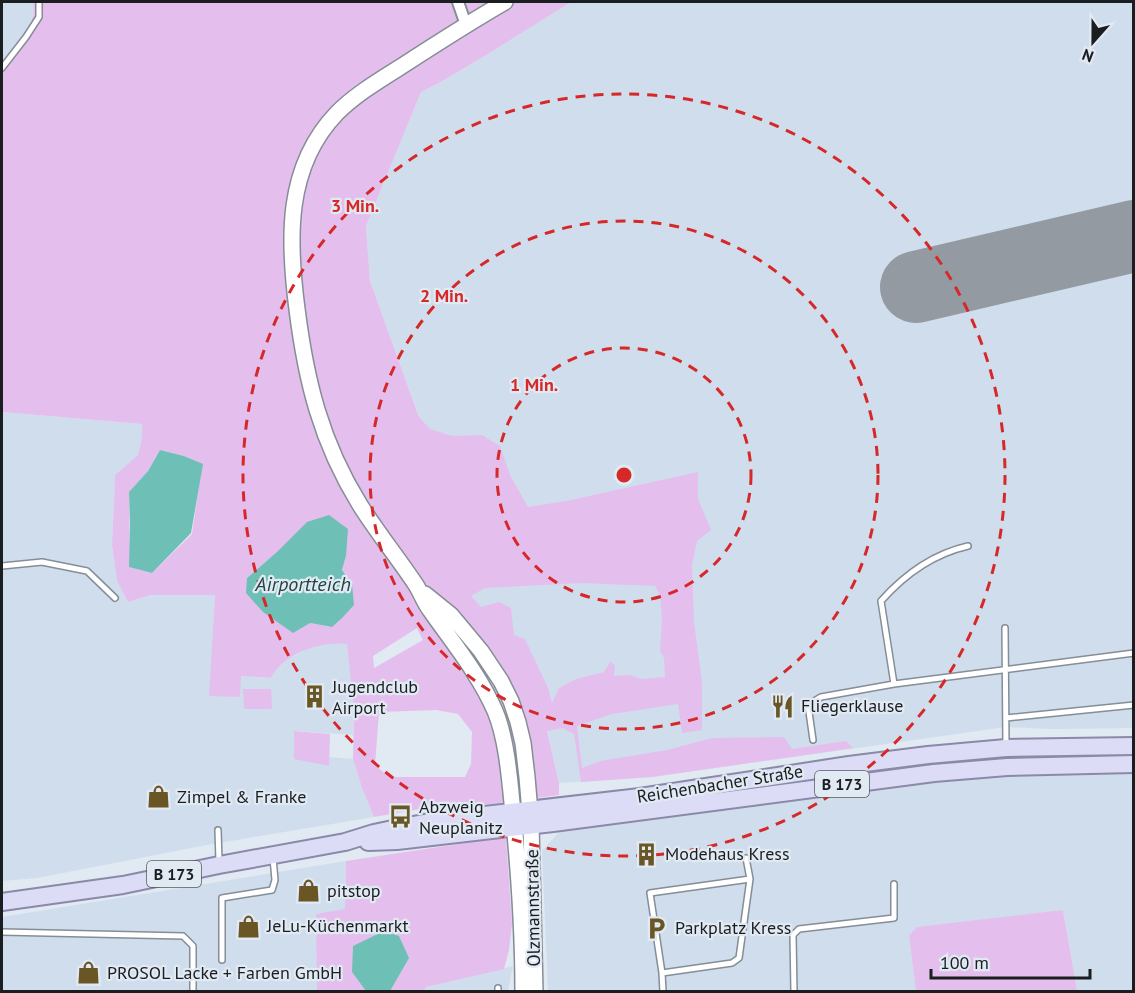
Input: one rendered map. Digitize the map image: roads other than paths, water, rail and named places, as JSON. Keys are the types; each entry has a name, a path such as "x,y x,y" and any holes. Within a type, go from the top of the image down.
{"main road":[{"path":"505,2 380,80 338,112 324,130 304,166 298,185 291,228 300,335 321,426 359,502 382,538 418,588 451,615 481,651 501,681 511,701 523,743 527,777 522,818"},
{"name":"Reichenbacher Straße","path":"522,818 639,797 849,765 1006,748 1134,746"},
{"path":"1006,748 1007,767"},
{"name":"Reichenbacher Straße","path":"2,902 123,885 345,842 374,833 440,820 522,818 885,778 1007,767 1134,764"},
{"name":"Olzmannstraße","path":"522,818 523,992"},
{"name":"Olzmannstraße","path":"522,818 536,992"}],"street":[{"path":"458,2 466,25"}],"lane":[{"path":"2,68 39,17 39,2"},
{"path":"894,684 881,601 894,586 926,562 954,549 968,546"},
{"path":"2,566 42,562 87,571 115,598"},
{"path":"1005,628 1006,748"},
{"path":"813,740 808,705 821,696 894,684 1134,653"},
{"path":"1006,717 1134,705"},
{"path":"218,830 219,865"},
{"path":"222,960 222,898 272,890 275,880 273,856"},
{"path":"662,973 732,963 739,958 750,879 746,858"},
{"path":"663,992 650,892 750,879"},
{"path":"794,992 793,935 799,929 894,918 894,884"},
{"path":"2,932 183,936 193,946 193,992"}],"water":[{"path":"160,450 203,464 191,533 152,573 129,567 129,492 148,471"},
{"name":"Airportteich","path":"329,515 348,529 346,556 342,570 352,584 354,605 332,627 310,623 293,633 263,612 246,593 247,578 307,522"},
{"path":"384,931 399,936 409,958 390,991 366,991 352,972 353,946"}],"place":[{"name":"Jugendclub Airport","path":"314,697"},
{"name":"Fliegerklause","path":"783,706"},
{"name":"Zimpel & Franke","path":"159,797"},
{"name":"Abzweig Neuplanitz","path":"401,817"},
{"name":"Modehaus Kress","path":"647,854"},
{"name":"pitstop","path":"309,891"},
{"name":"JeLu-Küchenmarkt","path":"249,926"},
{"name":"Parkplatz Kress","path":"657,928"},
{"name":"PROSOL Lacke + Farben GmbH","path":"89,973"}]}
